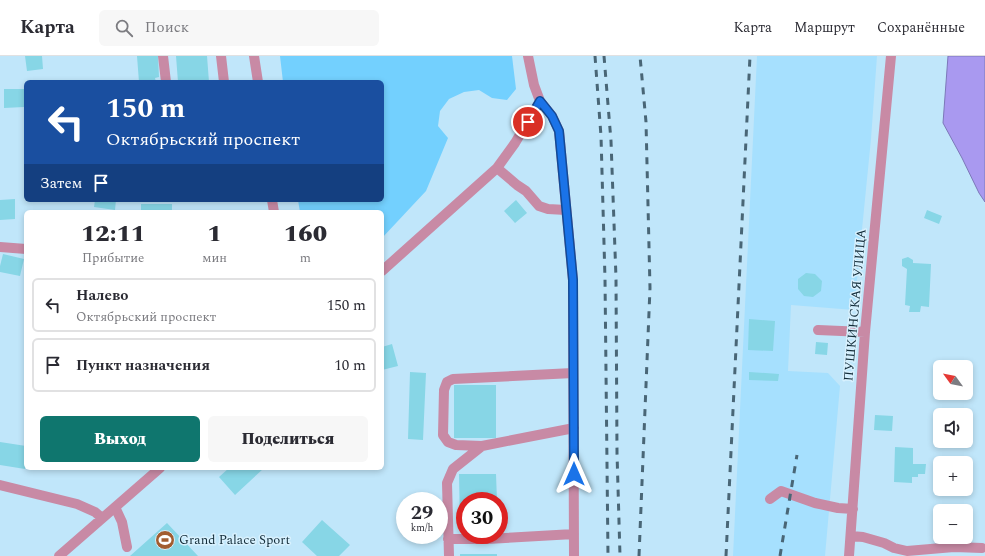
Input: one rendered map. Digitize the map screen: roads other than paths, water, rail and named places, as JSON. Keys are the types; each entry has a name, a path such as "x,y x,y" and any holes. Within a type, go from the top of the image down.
{"street":[{"path":"163,56 166,80"},
{"path":"222,56 224,80"},
{"path":"254,56 258,80"},
{"path":"528,56 534,85 540,101 552,116 559,131 573,280 574,556"},
{"name":"ПУШКИНСКАЯ УЛИЦА","path":"849,556 865,332 891,56"},
{"path":"384,269 497,168 515,143 540,101"},
{"path":"497,168 526,191 539,206 548,209 566,210"},
{"path":"0,247 24,249"},
{"path":"818,330 865,332"},
{"path":"574,373 453,379 448,382 444,390 443,435 448,442 456,445 482,446 574,428"},
{"path":"447,492 447,483 453,469 482,446"},
{"path":"59,556 158,470"},
{"path":"0,485 77,504 95,512 102,518"},
{"path":"770,499 781,491 815,503 838,508 853,509"},
{"path":"115,507 122,522 127,548"},
{"path":"449,556 448,539 487,539 574,534"},
{"path":"851,536 884,543 894,552 954,547 982,548"}],"railway":[{"path":"595,56 601,136 605,279 608,556"},
{"path":"604,56 611,141 616,278 617,453 620,556"},
{"path":"639,556 650,288 646,122 640,56"},
{"path":"726,556 750,56"},
{"path":"780,556 797,455"}],"place":[{"name":"Grand Palace Sport","path":"165,540"}]}
